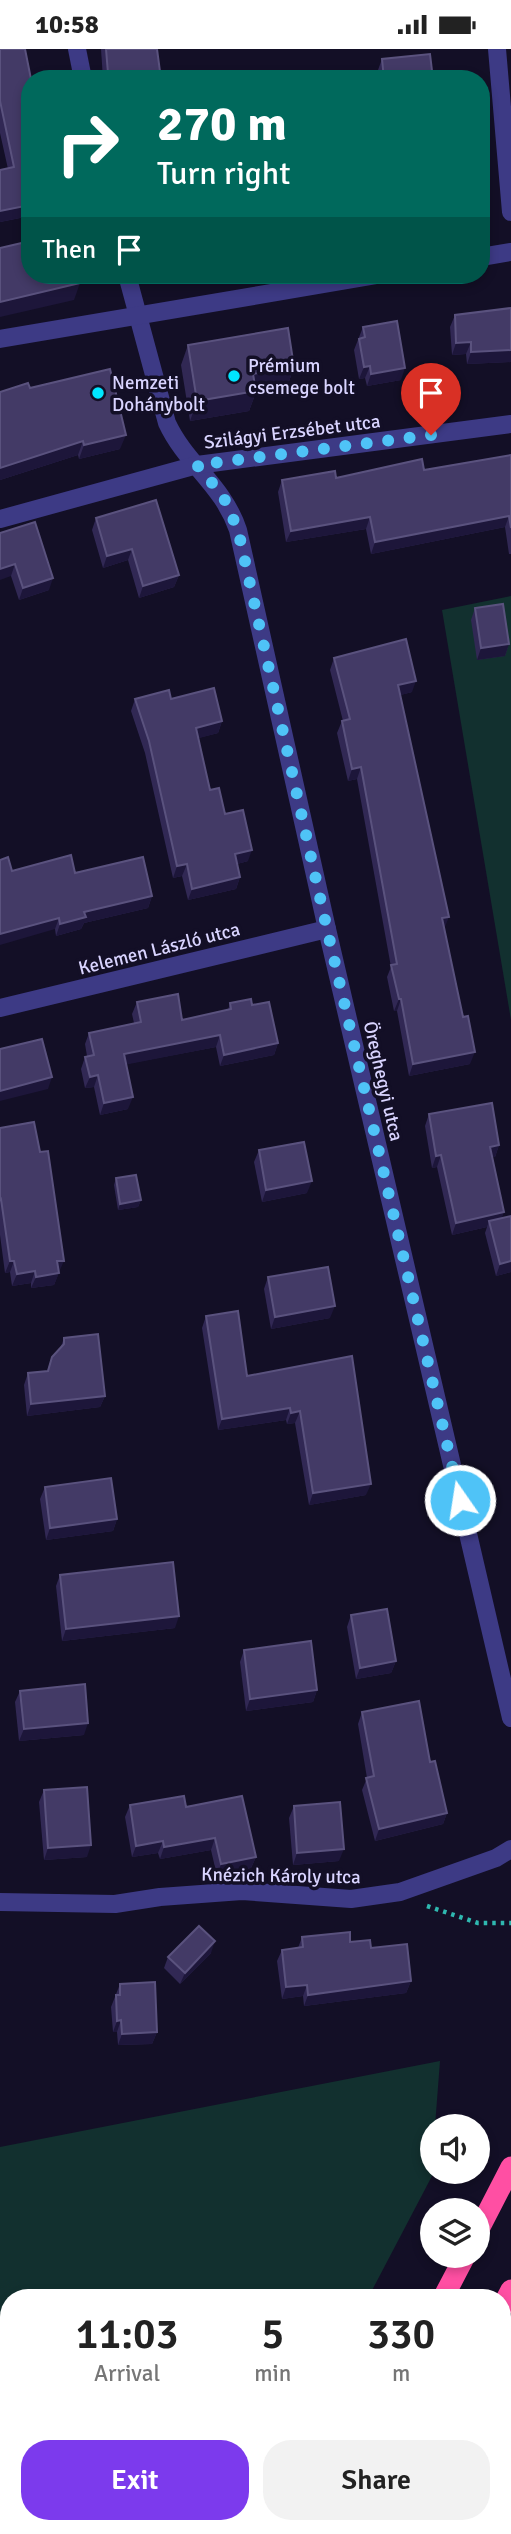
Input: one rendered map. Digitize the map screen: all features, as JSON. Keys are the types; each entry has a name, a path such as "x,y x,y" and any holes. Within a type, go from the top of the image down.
{"highway":[{"path":"490,2208 511,2167"},
{"path":"448,2289 459,2268"}],"street":[{"path":"77,49 81,70"},
{"path":"497,49 511,212"},
{"path":"490,256 511,252"},
{"name":"Öreghegyi utca","path":"129,284 167,423 175,440 223,496 238,530 327,929 511,1718"},
{"path":"0,339 323,284"},
{"name":"Szilágyi Erzsébet utca","path":"0,519 197,465 511,424"},
{"name":"Kelemen László utca","path":"0,1008 327,929"},
{"name":"Knézich Károly utca","path":"0,1902 115,1904 160,1897 242,1891 351,1899 400,1892 496,1858 511,1849"}],"path":[{"path":"400,1892 438,1911 465,1919 486,1924 511,1923"}],"green space":[{"path":"511,596 511,1020 442,610"},
{"path":"440,2061 436,2114 420,2114 420,2184 428,2184 373,2289 0,2289 0,2147"}],"building":[{"path":"0,49 25,49 29,70 21,70 21,207 0,211 0,170 14,167 0,101"},
{"path":"106,49 157,49 160,70 108,70"},
{"path":"430,54 432,70 383,70 382,59"},
{"path":"21,243 21,284 76,284 0,302 0,248"},
{"path":"511,308 511,350 471,352 471,342 456,343 455,315"},
{"path":"397,321 405,368 371,374 370,366 364,367 359,339 365,337 363,327"},
{"path":"288,328 294,367 253,374 256,391 197,401 188,345"},
{"path":"110,369 126,435 84,445 83,441 0,468 0,392 28,383 30,388"},
{"path":"511,455 511,528 509,516 375,542 370,517 291,531 282,480 335,471 336,478 422,459 424,470"},
{"path":"156,500 179,575 143,586 132,549 107,556 96,518"},
{"path":"35,522 53,578 23,588 15,564 0,569 0,533"},
{"path":"503,604 509,644 481,648 475,608"},
{"path":"406,639 416,681 398,685 449,917 442,918 463,1017 468,1016 475,1052 413,1064 401,999 391,965 397,964 361,767 352,769 342,721 350,719 334,658"},
{"path":"214,688 222,721 196,728 210,790 219,788 225,814 243,810 252,850 235,854 240,877 192,889 187,864 177,866 149,741 135,699 169,690 171,699"},
{"path":"71,855 75,873 143,857 152,896 84,912 86,917 60,924 59,918 0,934 0,860 8,857 12,871"},
{"path":"178,994 182,1020 231,1009 230,1003 251,999 252,1005 269,1002 278,1043 224,1055 220,1035 124,1054 133,1097 104,1103 98,1075 90,1077 85,1057 94,1055 89,1033 141,1022 137,1002"},
{"path":"42,1039 52,1077 0,1091 0,1049"},
{"path":"492,1103 499,1145 490,1147 504,1212 456,1223 441,1155 436,1156 429,1114"},
{"path":"34,1122 40,1152 48,1151 64,1261 57,1261 59,1273 36,1277 35,1271 17,1274 14,1261 10,1261 0,1200 0,1128"},
{"path":"304,1142 312,1181 266,1190 259,1150"},
{"path":"136,1175 141,1200 120,1204 116,1178"},
{"path":"511,1216 511,1261 500,1264 489,1221"},
{"path":"328,1267 335,1306 275,1317 268,1277"},
{"path":"238,1311 247,1376 352,1356 371,1484 313,1493 300,1411 291,1413 290,1408 222,1419 206,1316"},
{"path":"98,1334 105,1396 31,1404 28,1373 48,1371 52,1357 64,1344 64,1338"},
{"path":"111,1478 117,1519 50,1528 45,1487"},
{"path":"173,1562 179,1616 66,1629 60,1575"},
{"path":"387,1609 396,1661 360,1668 351,1615"},
{"path":"311,1641 317,1690 250,1699 244,1650"},
{"path":"85,1684 88,1723 24,1729 20,1691"},
{"path":"419,1701 430,1762 435,1761 447,1813 379,1829 366,1778 374,1776 362,1712"},
{"path":"87,1787 91,1845 48,1848 44,1790"},
{"path":"184,1796 186,1807 242,1796 256,1857 221,1864 215,1838 164,1847 163,1841 136,1846 130,1805"},
{"path":"340,1802 344,1849 297,1853 294,1806"},
{"path":"199,1926 215,1941 185,1973 168,1957"},
{"path":"350,1932 350,1942 370,1940 371,1948 407,1944 411,1981 308,1995 307,1985 286,1987 282,1950 303,1947 302,1937"},
{"path":"155,1982 157,2032 122,2034 121,2020 117,2021 116,1995 120,1995 120,1984"}],"place":[{"name":"Prémium csemege bolt","path":"234,376"},
{"name":"Nemzeti Dohánybolt","path":"98,393"}],"route":[{"path":"431,435 197,465 223,496 238,530 327,929 460,1500"}]}
